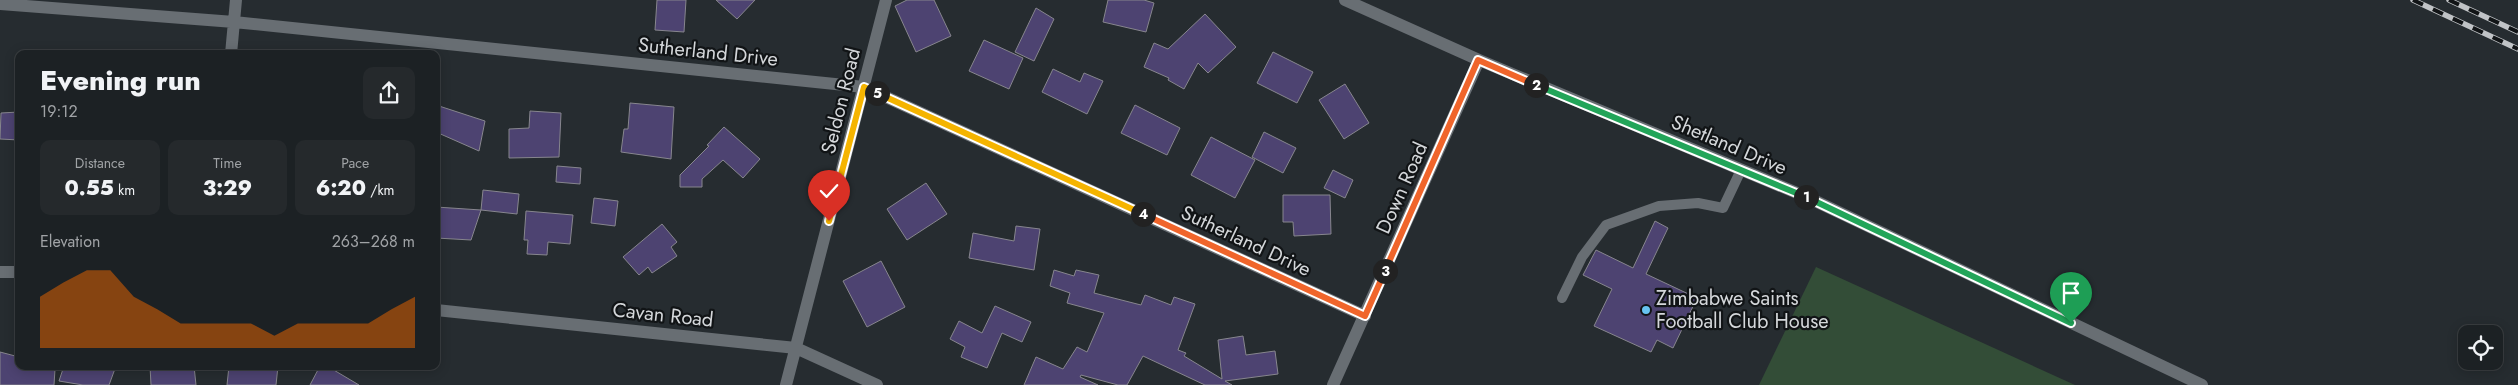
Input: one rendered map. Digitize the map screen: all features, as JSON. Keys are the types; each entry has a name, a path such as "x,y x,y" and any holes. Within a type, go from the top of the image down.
{"street":[{"path":"231,50 236,0"},
{"name":"Seldon Road","path":"786,385 886,0"},
{"name":"Shetland Drive","path":"1345,0 1478,60 1808,198 2202,385"},
{"name":"Sutherland Drive","path":"0,4 234,22 864,87 1365,316"},
{"name":"Down Road","path":"1333,385 1478,60"},
{"path":"0,272 15,272"},
{"name":"Cavan Road","path":"440,310 796,348 877,385"}],"lane":[{"path":"1562,298 1582,257 1606,225 1659,206 1698,203 1723,208 1741,170"}],"green space":[{"path":"1816,267 2075,385 1759,385"}],"building":[{"path":"657,0 686,0 684,32 655,30"},
{"path":"716,0 755,0 737,19"},
{"path":"907,0 934,0 951,36 916,52 895,6"},
{"path":"1108,0 1144,0 1154,3 1146,32 1103,22"},
{"path":"1036,8 1054,19 1034,61 1015,52"},
{"path":"1205,14 1236,47 1208,73 1198,63 1184,89 1168,80 1169,78 1144,67 1154,43 1168,49"},
{"path":"984,40 1023,58 1009,89 969,71"},
{"path":"1273,52 1313,72 1297,103 1257,83"},
{"path":"1053,69 1080,82 1084,73 1103,81 1087,114 1042,92"},
{"path":"1345,84 1369,123 1344,139 1319,100"},
{"path":"630,103 674,107 671,159 621,152 624,129 628,129"},
{"path":"1135,105 1180,128 1167,155 1121,133"},
{"path":"440,106 485,121 479,151 440,134"},
{"path":"530,111 561,113 559,157 509,158 509,129 529,128"},
{"path":"15,112 15,140 0,139 1,113"},
{"path":"724,127 760,159 743,178 723,160 702,179 702,187 680,187 680,175 709,146 707,145"},
{"path":"1264,132 1296,148 1283,173 1252,157"},
{"path":"1211,137 1255,160 1235,198 1191,175"},
{"path":"557,166 581,168 580,184 556,182"},
{"path":"1333,170 1353,180 1345,198 1324,188"},
{"path":"926,183 947,214 907,240 887,209"},
{"path":"483,190 519,194 517,214 481,210"},
{"path":"1283,195 1330,195 1331,234 1294,236 1293,222 1283,222"},
{"path":"594,198 618,201 615,226 591,223"},
{"path":"440,207 481,210 471,240 440,238"},
{"path":"526,211 573,215 570,244 548,242 547,255 527,254 528,240 524,240"},
{"name":"Zimbabwe Saints Football Club House","path":"1655,221 1668,228 1646,274 1697,298 1673,348 1657,340 1651,352 1594,326 1612,289 1583,275 1596,250 1633,268"},
{"path":"662,224 677,242 671,247 677,256 652,273 648,267 639,275 623,257"},
{"path":"1016,226 1040,229 1034,270 969,258 973,233 1014,241"},
{"path":"881,261 905,307 867,327 843,281"},
{"path":"1054,270 1074,276 1076,270 1099,275 1094,293 1141,305 1145,295 1171,305 1174,297 1195,304 1178,350 1186,353 1184,356 1222,379 1218,340 1243,336 1246,355 1275,351 1278,374 1225,381 1232,385 1205,385 1143,356 1127,385 1118,385 1081,375 1080,377 1098,385 1024,385 1036,357 1063,369 1077,347 1087,352 1104,313 1067,303 1070,293 1050,286"},
{"path":"995,306 1031,322 1022,342 1002,333 987,368 961,357 965,347 950,339 959,321 982,333"},
{"path":"0,352 15,356 15,370 55,370 54,385 0,385"},
{"path":"63,370 115,370 109,385 83,385 59,381"},
{"path":"150,370 194,370 196,385 151,385"},
{"path":"229,370 278,370 276,385 227,385"},
{"path":"318,370 334,370 359,385 310,385"}],"railway":[{"path":"2413,0 2518,49"},
{"path":"2449,0 2518,32"}],"place":[{"name":"Zimbabwe Saints Football Club House","path":"1646,310"}],"route":[{"path":"829,221 864,87 1365,316 1478,60 1808,198 2071,323"}]}
